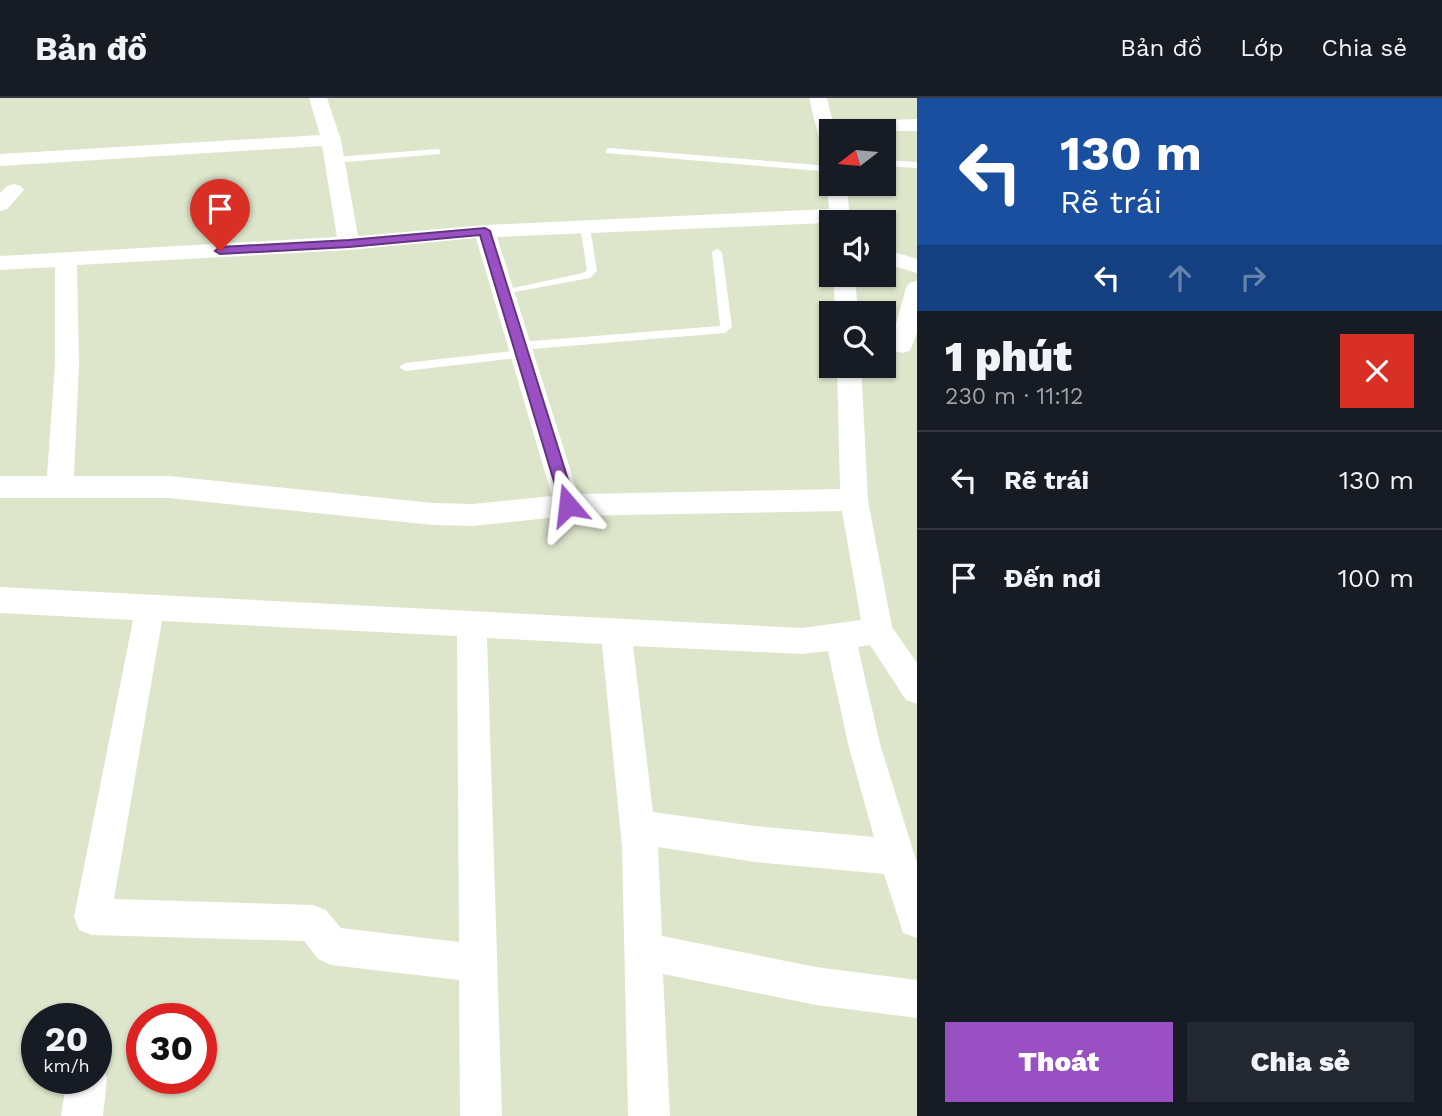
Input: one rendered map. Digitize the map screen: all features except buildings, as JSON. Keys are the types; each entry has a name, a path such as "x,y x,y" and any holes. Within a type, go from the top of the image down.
{"street":[{"path":"318,98 333,150 349,243"},
{"path":"818,98 823,119"},
{"path":"896,126 917,125"},
{"path":"0,160 333,150"},
{"path":"0,263 349,243 485,231 819,220"},
{"path":"485,231 568,505"},
{"path":"60,486 68,364 66,259"},
{"path":"896,260 917,266"},
{"path":"901,344 917,288"},
{"path":"849,378 854,500 878,631 917,690"},
{"path":"0,487 169,487 433,514 473,515 568,505 854,500"},
{"path":"0,600 802,640 878,631"},
{"path":"150,607 92,917 313,923 331,946 478,962"},
{"path":"472,624 481,1116"},
{"path":"616,631 637,827 649,1116"},
{"path":"840,636 864,744 916,920"},
{"path":"637,827 755,844 897,857"},
{"path":"643,951 816,986 917,999"},
{"path":"82,1116 85,1094"}],"lane":[{"path":"333,150 437,152"},
{"path":"609,151 819,168"},
{"path":"896,164 917,165"},
{"path":"503,293 586,276 592,271 584,227"},
{"path":"405,367 521,350 721,330 726,327 717,252"}],"route":[{"path":"220,251 485,231 568,505"}]}
